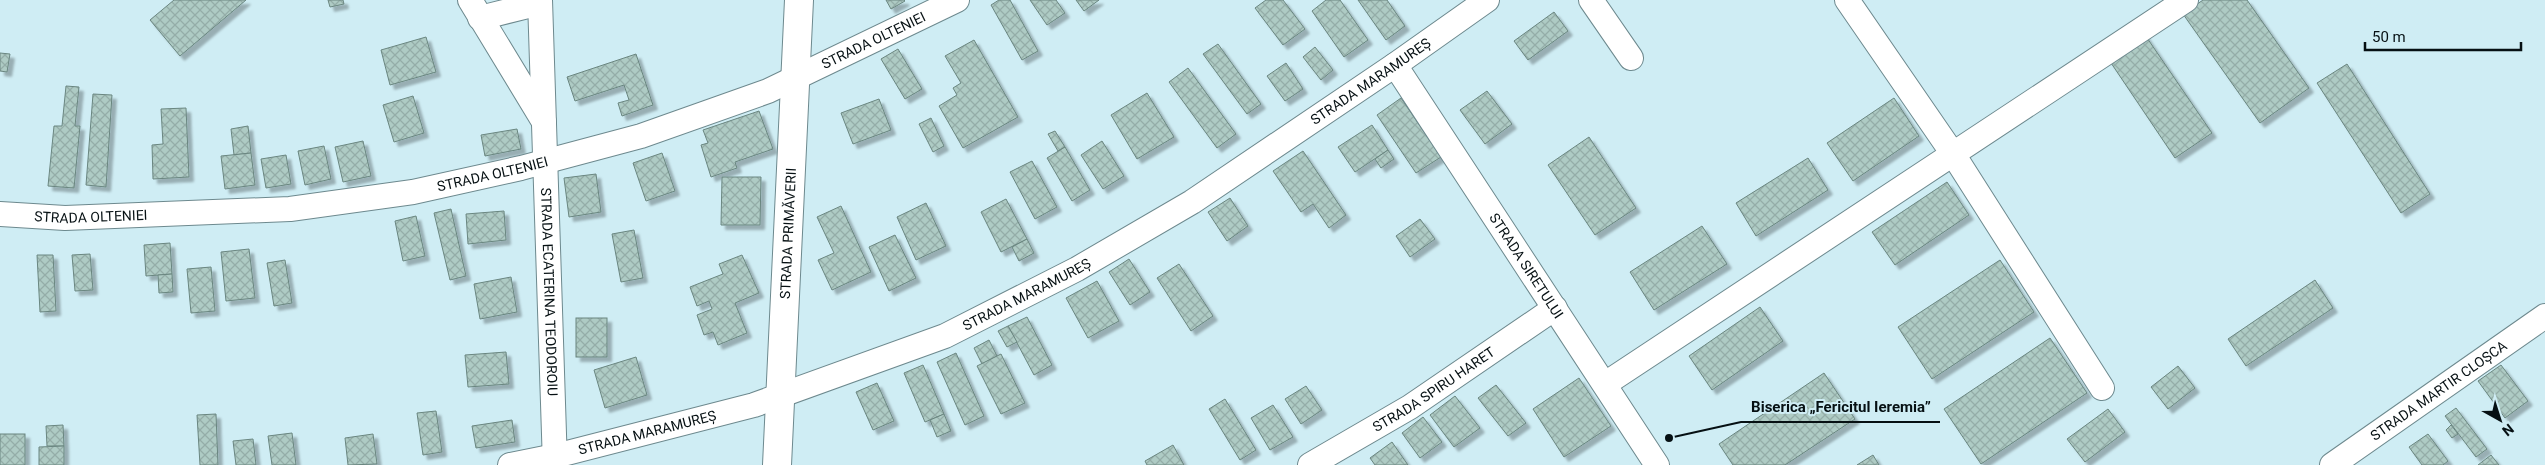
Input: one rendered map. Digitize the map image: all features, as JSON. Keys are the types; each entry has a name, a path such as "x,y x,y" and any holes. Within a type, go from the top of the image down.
{"main road":[{"name":"STRADA PRIMĂVERII","path":"777,465 799,0"}],"street":[{"name":"STRADA OLTENIEI","path":"0,214 65,218 290,209 413,192 547,161 641,136 768,91 957,0"},
{"name":"STRADA MARAMUREȘ","path":"510,465 555,461 754,405 945,336 1077,270 1192,202 1395,66 1487,0"},
{"path":"1591,0 1631,58"},
{"path":"1847,0 1953,154 2102,388"},
{"path":"1605,384 2186,0"},
{"path":"540,1 475,9 545,124"},
{"name":"STRADA ECATERINA TEODOROIU","path":"540,1 547,161 555,461"},
{"name":"STRADA SIRETULUI","path":"1395,66 1657,465"},
{"name":"STRADA SPIRU HARET","path":"1310,465 1410,407 1554,308"},
{"name":"STRADA MARTIR CLOȘCA","path":"2332,465 2545,316"}],"building":[{"path":"174,0 246,0 180,56 150,20"},
{"path":"328,0 343,0 344,4 330,7"},
{"path":"886,0 904,0 905,1 891,9"},
{"path":"999,0 1010,0 1038,51 1022,60 991,5"},
{"path":"1030,0 1056,0 1065,13 1047,25"},
{"path":"1076,0 1099,0 1084,11"},
{"path":"1266,0 1283,0 1305,29 1283,45 1255,8"},
{"path":"1326,0 1340,0 1368,40 1344,57 1312,11"},
{"path":"1358,0 1387,0 1405,26 1386,40"},
{"path":"2203,0 2247,0 2309,88 2260,123 2183,14"},
{"path":"1554,12 1568,31 1528,60 1514,41"},
{"path":"2143,32 2212,133 2175,158 2107,57"},
{"path":"426,37 436,72 390,85 381,50"},
{"path":"974,40 1018,117 963,148 939,106 957,95 953,88 961,83 945,56"},
{"path":"1218,44 1261,104 1247,114 1203,54"},
{"path":"1315,47 1333,70 1321,80 1303,57"},
{"path":"898,49 922,89 905,99 881,59"},
{"path":"0,53 10,54 7,72 0,71"},
{"path":"636,54 653,105 622,116 618,103 629,100 624,85 575,101 567,77"},
{"path":"1286,63 1303,89 1285,101 1267,76"},
{"path":"2347,64 2430,194 2401,213 2317,83"},
{"path":"1188,68 1236,134 1217,148 1169,82"},
{"path":"66,86 79,87 75,126 80,126 74,188 48,186 54,126 62,126"},
{"path":"1487,91 1512,124 1485,144 1460,110"},
{"path":"1147,93 1174,137 1137,159 1111,115"},
{"path":"93,94 112,95 106,187 86,185"},
{"path":"413,96 424,133 394,142 383,105"},
{"path":"1401,98 1441,157 1416,173 1377,115"},
{"path":"1894,98 1919,136 1853,181 1827,143"},
{"path":"879,99 891,130 853,144 841,113"},
{"path":"186,108 189,177 153,179 152,145 163,144 161,109"},
{"path":"759,111 773,149 735,162 737,168 711,177 701,145 708,143 703,130"},
{"path":"931,118 944,146 933,152 919,124"},
{"path":"1372,125 1388,150 1355,172 1338,147"},
{"path":"248,126 251,153 234,155 231,129"},
{"path":"517,129 521,149 485,156 481,135"},
{"path":"1055,131 1065,147 1058,151 1048,134"},
{"path":"1589,137 1636,208 1595,235 1548,165"},
{"path":"363,141 371,176 343,182 335,147"},
{"path":"1102,141 1124,176 1103,189 1081,155"},
{"path":"324,146 331,179 305,185 298,151"},
{"path":"1065,147 1090,190 1072,201 1047,158"},
{"path":"1388,150 1394,159 1381,168 1375,159"},
{"path":"1303,151 1346,215 1329,228 1313,204 1301,212 1273,171"},
{"path":"251,153 255,185 225,189 221,156"},
{"path":"662,153 675,191 646,201 633,163"},
{"path":"286,155 291,184 266,188 261,159"},
{"path":"1808,158 1828,190 1756,236 1736,203"},
{"path":"1032,161 1057,207 1035,219 1010,172"},
{"path":"596,174 601,212 569,217 564,178"},
{"path":"722,177 761,177 760,225 721,225"},
{"path":"1947,182 1969,215 1895,265 1872,232"},
{"path":"1230,198 1248,226 1227,241 1208,212"},
{"path":"1006,199 1027,239 1001,252 981,212"},
{"path":"926,203 946,246 916,260 897,217"},
{"path":"841,206 871,272 832,290 818,260 834,253 817,217"},
{"path":"451,209 466,276 450,280 434,213"},
{"path":"504,211 506,240 468,244 466,214"},
{"path":"416,216 425,256 403,261 395,221"},
{"path":"1420,219 1435,239 1410,257 1396,236"},
{"path":"1702,226 1727,264 1654,310 1630,272"},
{"path":"634,230 643,278 621,282 612,234"},
{"path":"895,235 916,278 889,291 869,247"},
{"path":"1027,239 1034,253 1019,261 1012,247"},
{"path":"170,243 172,274 146,276 144,245"},
{"path":"249,249 255,298 226,301 221,252"},
{"path":"90,254 93,290 75,291 72,255"},
{"path":"37,255 53,255 56,311 40,312"},
{"path":"742,255 759,293 735,303 747,333 718,345 713,332 704,335 697,315 712,309 709,301 697,306 690,287 723,274 719,264"},
{"path":"1129,259 1150,292 1130,305 1109,272"},
{"path":"285,260 292,303 274,306 267,263"},
{"path":"2000,260 2034,312 1932,379 1898,327"},
{"path":"1179,264 1213,316 1191,331 1157,278"},
{"path":"211,267 215,311 191,313 187,269"},
{"path":"172,274 173,292 159,293 158,275"},
{"path":"511,277 517,312 480,319 474,284"},
{"path":"2315,280 2333,308 2246,366 2228,339"},
{"path":"1097,281 1119,321 1088,338 1066,298"},
{"path":"1760,307 1783,341 1712,390 1689,356"},
{"path":"1027,317 1052,365 1034,375 1008,326"},
{"path":"576,318 607,318 607,357 576,357"},
{"path":"1008,326 1017,342 1007,347 998,331"},
{"path":"2050,338 2087,393 1981,464 1944,409"},
{"path":"989,340 997,356 982,364 974,348"},
{"path":"506,352 509,384 468,387 465,355"},
{"path":"956,353 984,416 965,425 937,362"},
{"path":"1001,354 1025,403 1001,414 977,366"},
{"path":"636,357 647,395 605,408 594,370"},
{"path":"923,365 944,414 925,422 904,373"},
{"path":"2501,365 2528,401 2505,418 2478,381"},
{"path":"2178,366 2195,388 2168,409 2151,387"},
{"path":"1824,373 1855,419 1785,465 1733,465 1719,444"},
{"path":"1579,378 1611,426 1564,457 1533,409"},
{"path":"877,383 894,421 873,430 856,392"},
{"path":"1496,385 1526,423 1508,436 1478,398"},
{"path":"1306,386 1322,410 1301,424 1285,399"},
{"path":"1455,396 1480,428 1454,447 1430,415"},
{"path":"1225,399 1256,450 1240,460 1209,409"},
{"path":"1273,405 1293,437 1270,450 1251,418"},
{"path":"2456,408 2487,449 2476,457 2445,416"},
{"path":"2108,409 2125,432 2085,462 2067,439"},
{"path":"436,411 442,452 423,455 417,413"},
{"path":"216,414 218,465 200,465 197,415"},
{"path":"944,414 951,431 937,437 930,420"},
{"path":"1423,417 1442,442 1420,458 1402,433"},
{"path":"512,420 515,442 476,448 472,426"},
{"path":"63,425 64,446 47,446 46,426"},
{"path":"2451,425 2458,434 2452,438 2446,430"},
{"path":"292,433 296,465 272,465 268,436"},
{"path":"0,434 25,434 25,465 0,465"},
{"path":"373,434 377,464 348,465 345,438"},
{"path":"2428,434 2448,461 2443,465 2422,465 2409,447"},
{"path":"253,439 256,465 236,465 233,441"},
{"path":"1392,442 1408,465 1375,465 1370,458"},
{"path":"1173,445 1184,465 1147,465 1145,461"},
{"path":"64,446 64,465 39,465 39,447"},
{"path":"1873,455 1879,465 1857,465"},
{"path":"2491,455 2499,465 2478,465"}],"place":[{"name":"Biserica „Fericitul Ieremia”","path":"1669,438"}]}
